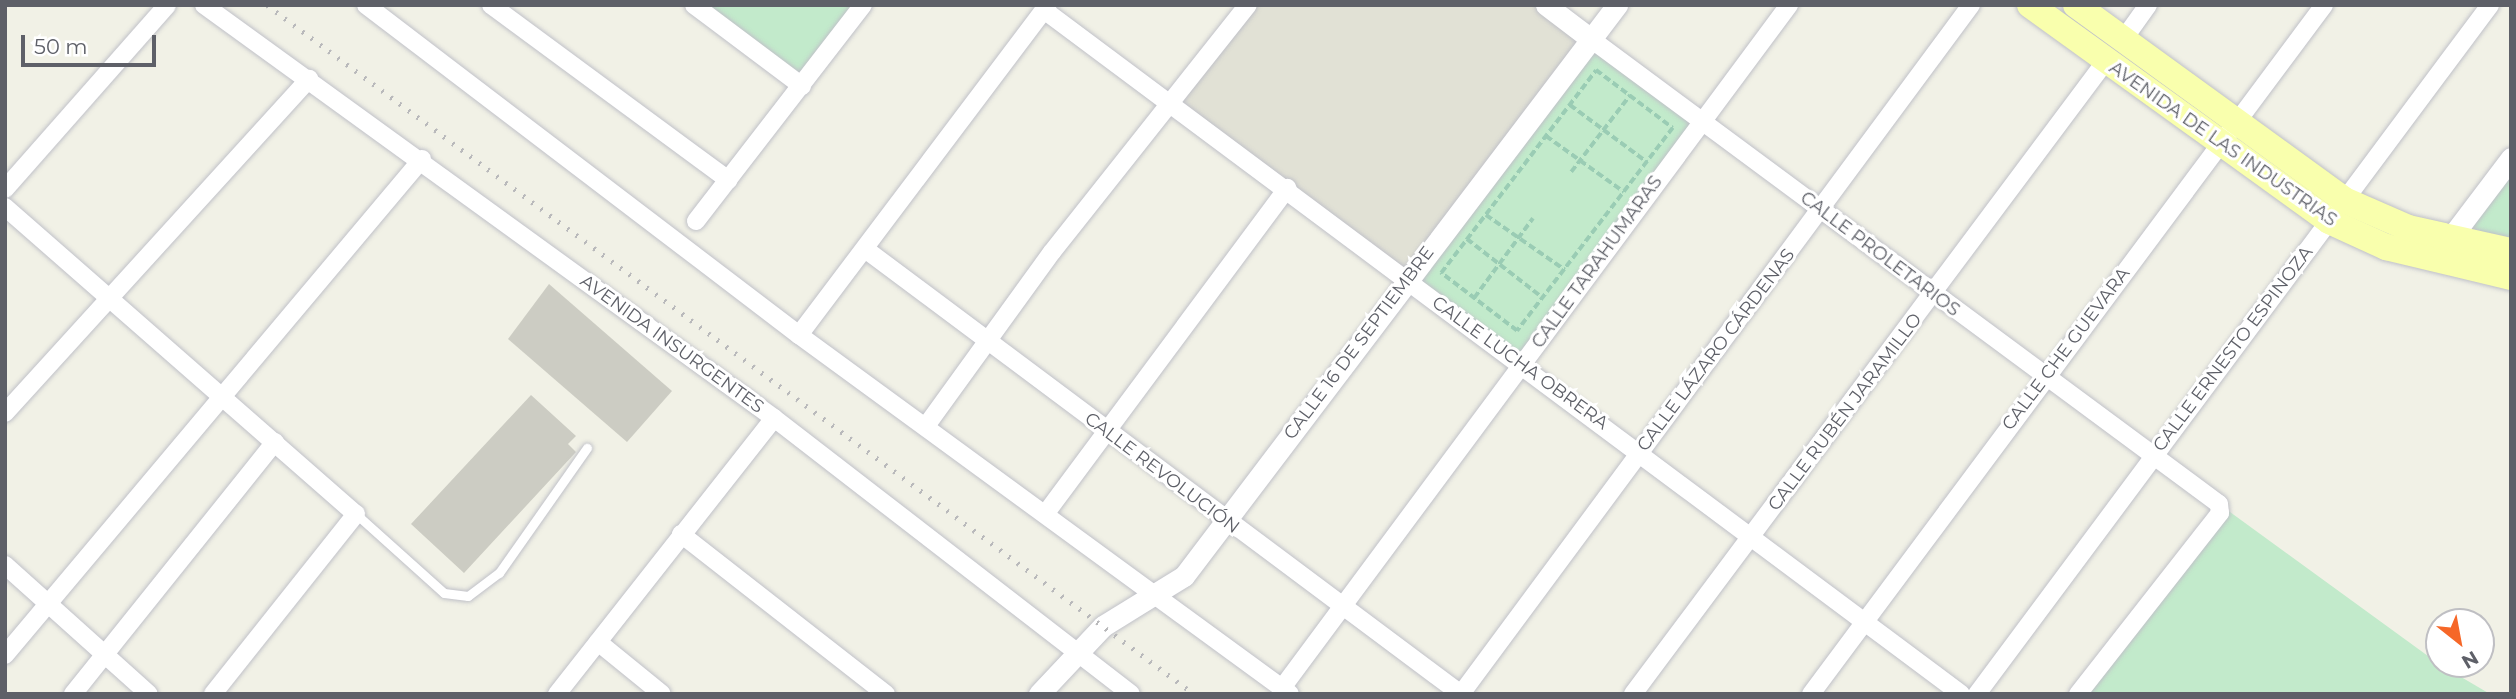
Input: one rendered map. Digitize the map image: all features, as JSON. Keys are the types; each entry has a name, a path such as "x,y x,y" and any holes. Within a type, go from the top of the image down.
{"main road":[{"name":"AVENIDA DE LAS INDUSTRIAS","path":"2030,5 2105,62 2329,221 2434,260 2511,277"},
{"name":"AVENIDA DE LAS INDUSTRIAS","path":"2076,5 2344,200 2450,238 2511,251"}],"street":[{"path":"5,189 167,5"},
{"name":"AVENIDA INSURGENTES","path":"204,5 422,159 774,418 1131,694"},
{"path":"366,5 799,335 1286,691"},
{"path":"491,5 728,180"},
{"path":"694,5 802,86"},
{"path":"696,221 863,5"},
{"path":"926,426 987,340 1248,5"},
{"name":"CALLE PROLETARIOS","path":"1546,5 2215,500 2220,513 2078,694"},
{"name":"CALLE 16 DE SEPTIEMBRE","path":"1039,694 1102,625 1156,596 1184,576 1617,5"},
{"name":"CALLE TARAHUMARAS","path":"1286,691 1341,607 1789,5"},
{"name":"CALLE LÁZARO CÁRDENAS","path":"1461,694 1639,451 1822,210 1971,5"},
{"path":"2123,40 2148,5"},
{"name":"CALLE CHE GUEVARA","path":"1811,694 2045,376 2324,5"},
{"name":"CALLE ERNESTO ESPINOZA","path":"1977,694 2490,5"},
{"path":"799,335 1046,8"},
{"name":"CALLE LUCHA OBRERA","path":"1046,8 1406,280 1523,362 1961,694"},
{"name":"CALLE RUBÉN JARAMILLO","path":"1633,694 1753,537 2105,62"},
{"path":"5,413 309,79"},
{"path":"2434,260 2511,158"},
{"path":"5,655 422,159"},
{"path":"1046,513 1287,188"},
{"path":"5,207 356,514 213,694"},
{"name":"CALLE REVOLUCIÓN","path":"865,249 1225,521 1461,694"},
{"path":"557,694 774,418"},
{"path":"73,694 275,442"},
{"path":"681,534 886,694"},
{"path":"5,565 149,694"},
{"path":"598,642 662,694"}],"lane":[{"path":"356,514 444,593 468,596 499,573 587,448"}],"path":[{"path":"1596,70 1673,128 1517,331 1440,273 1570,104 1596,70"},
{"path":"1571,172 1630,95"},
{"path":"1570,104 1647,162"},
{"path":"1546,136 1624,192"},
{"path":"1485,215 1564,270"},
{"path":"1474,298 1533,218"},
{"path":"1466,239 1543,298"}],"shaded area":[{"path":"1254,5 1544,5 1591,39 1406,280 1173,102"}],"green space":[{"path":"694,5 863,5 802,86"},
{"path":"1591,39 1701,121 1523,362 1406,280"},
{"path":"2511,158 2511,251 2450,238"},
{"path":"2219,504 2425,654 2425,678 2463,678 2490,694 2078,694"}],"building":[{"path":"549,284 672,391 627,442 508,339"},
{"path":"531,395 576,436 568,444 576,452 464,573 411,524"}],"railway":[{"path":"267,5 1194,694"}]}
